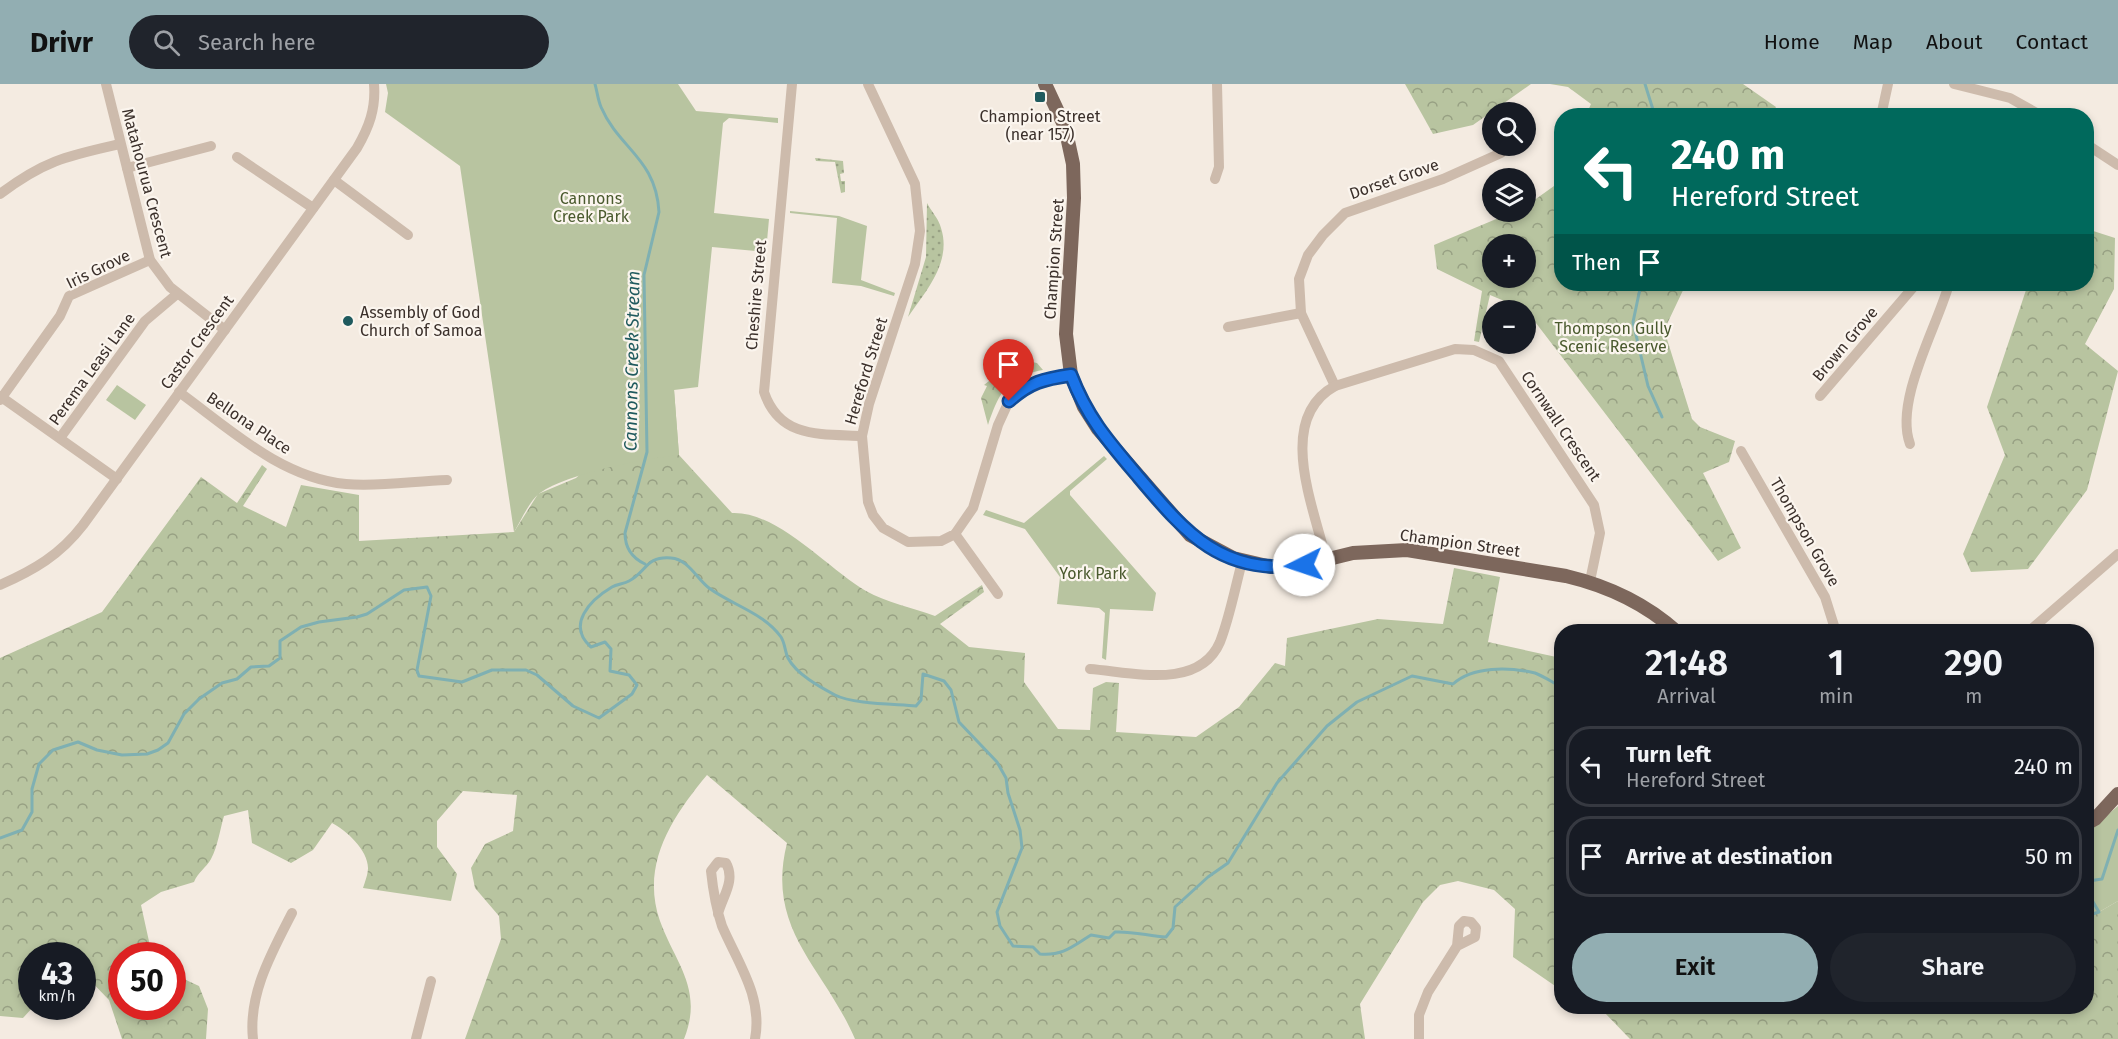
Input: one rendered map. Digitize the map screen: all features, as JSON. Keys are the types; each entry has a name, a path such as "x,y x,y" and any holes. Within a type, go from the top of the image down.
{"main road":[{"name":"Champion Street","path":"1045,84 1065,127 1073,164 1074,198 1066,334 1071,375 1084,407 1098,429 1175,520 1198,541 1242,562 1286,567 1353,553 1407,550 1590,581 1634,600 1666,624"},
{"path":"2094,820 2118,794"}],"street":[{"name":"Matahourua Crescent","path":"106,84 150,260 177,294 225,330"},
{"name":"Castor Crescent","path":"0,585 37,567 62,550 117,479 357,148 371,121 374,84"},
{"name":"Cheshire Street","path":"792,84 764,392 769,406 778,417 793,428 813,434 862,436"},
{"name":"Hereford Street","path":"867,84 915,184 920,231 915,264 869,404 862,436 868,502 883,528 895,537 923,543 941,540 955,534"},
{"path":"1215,179 1219,167 1217,84"},
{"path":"1883,108 1888,84"},
{"path":"1954,84 2010,98 2028,108"},
{"path":"0,194 39,166 57,159 120,144"},
{"path":"127,168 211,146"},
{"path":"2094,149 2118,165"},
{"name":"Dorset Grove","path":"1335,386 1301,313 1299,279 1308,255 1323,235 1346,213 1443,178 1494,156"},
{"path":"237,157 312,208"},
{"path":"334,180 408,235"},
{"name":"Iris Grove","path":"1,398 63,311 69,296 150,260"},
{"name":"Brown Grove","path":"1820,396 1910,291"},
{"path":"1910,444 1907,421 1915,376 1946,291"},
{"name":"Perema Leasi Lane","path":"60,438 145,321 177,294"},
{"path":"1228,327 1301,313"},
{"name":"Cornwall Crescent","path":"1326,559 1303,461 1304,424 1311,408 1323,393 1335,386 1455,349 1474,351 1499,361 1594,505 1600,533 1590,581"},
{"path":"998,594 955,534 973,508 998,425 1009,401 1025,386 1045,379 1071,375"},
{"name":"Bellona Place","path":"179,392 268,457 314,478 362,484 447,480"},
{"path":"1,398 117,479"},
{"name":"Thompson Grove","path":"1741,451 1825,597 1833,624"},
{"path":"2037,624 2118,554"},
{"path":"1090,669 1166,674 1187,672 1203,663 1219,642 1242,562"},
{"path":"253,1039 253,1011 258,987 268,959 292,914"},
{"path":"718,914 754,998 758,1025 755,1039"},
{"path":"1419,1039 1419,1015 1424,999 1457,946"},
{"path":"416,1039 431,981"}],"green space":[{"name":"Cannons Creek Park","path":"386,84 678,84 696,111 778,118 778,123 729,118 723,123 714,213 769,219 766,252 712,247 698,387 674,390 679,455 606,468 568,479 553,486 540,493 532,501 514,532 460,166 385,112 388,93"},
{"path":"1405,84 1531,84 1506,102 1482,102 1482,119 1473,125 1433,134"},
{"path":"1550,84 1743,84 1776,107 1589,108 1591,104 1568,87"},
{"path":"815,158 843,161 844,173 840,174 841,181 845,181 845,192 841,193 835,162 816,161"},
{"name":"Thompson Gully Scenic Reserve","path":"1554,186 1554,291 1683,291 1667,324 1666,336 1692,419 1700,427 1735,441 1729,462 1703,473 1741,548 1718,561 1536,323 1536,300 1502,300 1490,295 1489,300 1482,300 1482,329 1479,342 1474,341 1482,291 1437,269 1434,245 1489,222 1536,222 1536,199"},
{"path":"927,203 940,225 943,253 935,276 908,317 926,257"},
{"path":"790,211 839,216 867,226 861,280 895,293 894,296 861,286 832,283 837,218 790,213"},
{"path":"2094,231 2115,238 2114,289 2085,344 2118,371 2087,490 2028,569 1971,572 1963,554 2005,455 1987,407 2026,291 2094,291"},
{"path":"1022,360 1037,363 1043,370 1021,377 1006,388 996,404 988,425 981,398 987,386 984,385 1005,368"},
{"path":"117,385 146,405 135,420 106,400"},
{"path":"674,389 679,455 732,513 749,515 767,521 785,531 866,591 891,602 935,616 982,585 984,592 940,624 969,647 1025,653 1024,682 1058,729 1090,730 1093,688 1106,682 1119,683 1116,732 1196,737 1239,707 1275,663 1285,666 1287,638 1378,619 1443,624 1454,568 1500,577 1488,642 1554,656 1554,985 1513,957 1515,909 1494,890 1458,881 1440,885 1423,902 1360,1004 1365,1039 855,1039 842,1013 801,947 791,924 784,900 782,873 787,843 707,775 672,824 663,842 654,880 655,900 660,921 689,991 691,1005 684,1039 465,1039 501,939 499,916 475,888 471,868 485,844 513,831 517,795 463,791 437,821 437,847 457,874 451,901 363,888 368,868 364,854 344,830 332,823 313,850 291,863 252,843 248,810 224,816 213,854 194,882 161,892 141,905 149,942 108,942 108,999 96,986 96,942 18,942 18,1018 0,1016 0,658 102,612 201,477 237,503 262,465 267,469 243,506 286,527 301,485 359,495 359,541 514,532 538,494 576,478"},
{"name":"York Park","path":"1104,456 1107,459 1070,491 1070,495 1156,593 1153,611 1110,609 1106,660 1102,658 1105,613 1099,608 1057,604 1060,577 1025,529 983,515 986,510 1024,523"},
{"path":"2118,806 2118,901 2094,915 2094,826"},
{"path":"2118,901 2118,1039 1630,1039 1606,1014 2094,1014 2094,915"},
{"path":"186,980 199,986 208,1009 206,1039 122,1039 116,1020 186,1020"}],"waterway":[{"name":"Cannons Creek Stream","path":"595,84 600,104 609,121 644,166 651,179 659,212 644,275 647,452 625,533 630,551 636,559 645,564"},
{"path":"1645,84 1652,108"},
{"path":"1640,291 1633,322 1648,386 1662,417"},
{"path":"0,838 22,830 32,812 32,789 39,764 53,750 78,742 97,750 122,755 147,754 158,750 168,743 184,714 199,699 222,683 237,679 251,667 269,666 280,658 280,641 301,627 367,614 404,590 427,587 431,596 417,670 419,676 462,682 492,670 526,670 537,675 573,706 599,718 632,694 637,685 629,675 610,671 611,649 605,642 591,647 584,639 581,630 584,614 604,592 629,581 656,559 671,558 682,562 709,588 766,622 781,637 792,664 809,680 835,695 863,702 916,706 921,700 923,674 944,681 951,690 959,722 997,762 1006,778 1008,793 1020,830 1022,848 997,912 1000,926 1013,946 1033,947 1040,954 1048,954 1061,952 1091,935 1109,938 1115,932 1121,932 1166,937 1173,928 1175,907 1208,877 1228,863 1277,783 1327,726 1357,702 1412,676 1453,684 1471,674 1503,669 1535,673 1554,683"},
{"path":"2094,880 2102,879 2118,830"},
{"path":"2094,904 2099,912 2094,914"}],"place":[{"name":"Champion Street (near 157)","path":"1040,97"},
{"name":"Assembly of God Church of Samoa","path":"348,321"}],"route":[{"path":"1009,401 1025,386 1045,379 1071,375 1084,407 1098,429 1190,535 1224,555 1242,562 1270,567 1304,565"}]}
